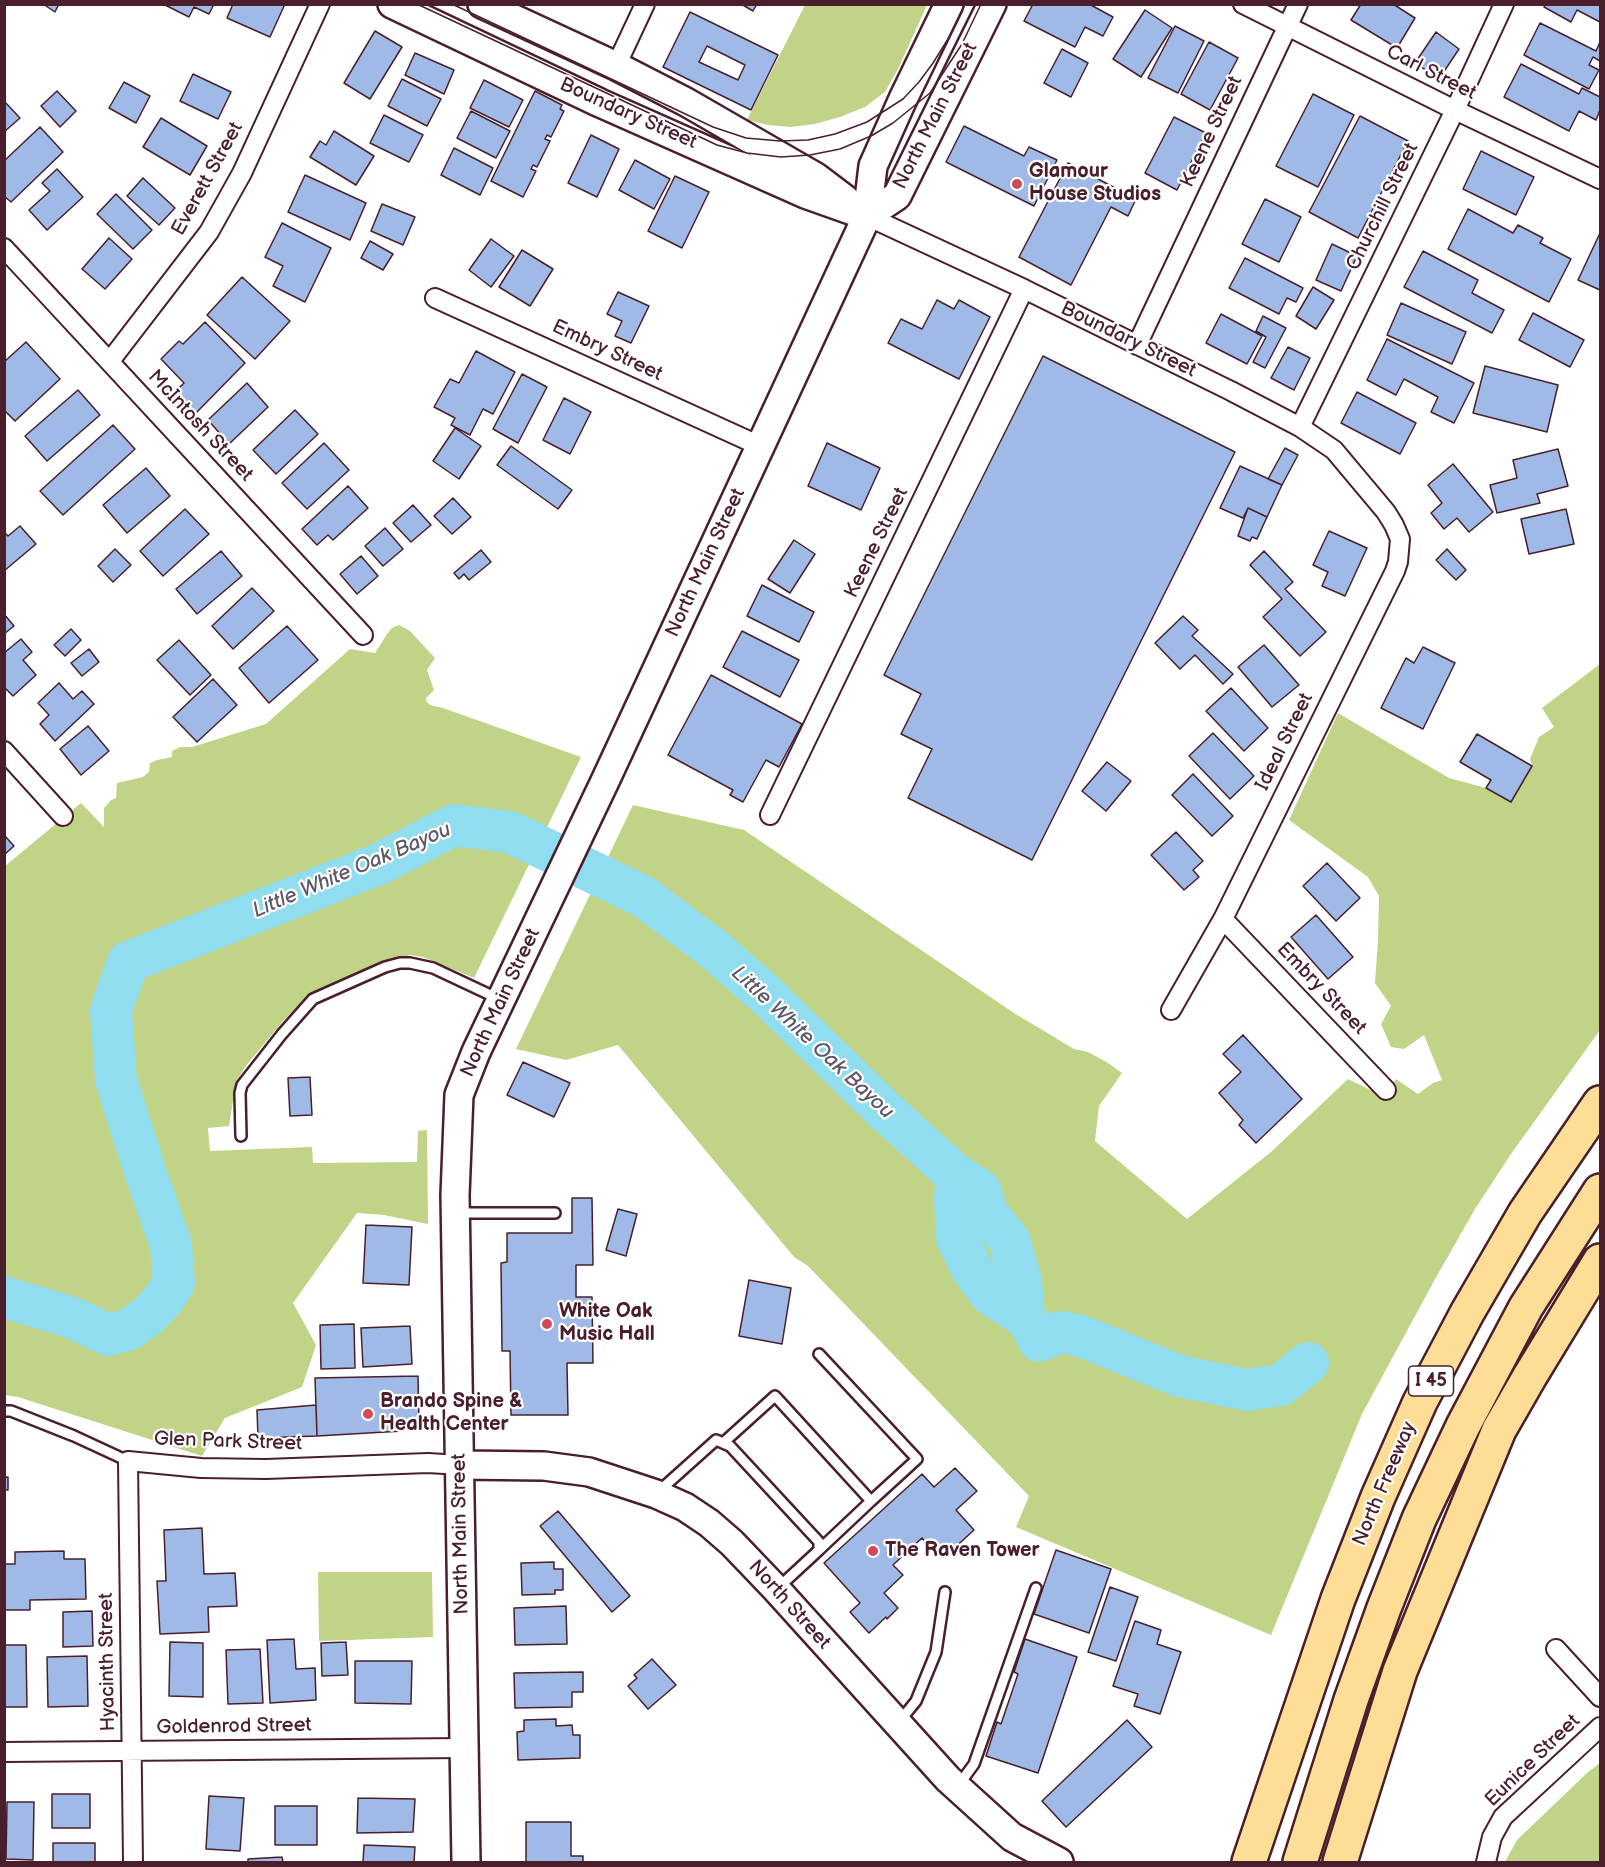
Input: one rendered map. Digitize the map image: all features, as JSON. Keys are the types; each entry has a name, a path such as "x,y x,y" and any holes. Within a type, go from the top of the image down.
{"highway":[{"name":"North Freeway","path":"1249,1863 1338,1599 1378,1497 1420,1402 1467,1313 1525,1213 1600,1103"},
{"path":"1300,1863 1351,1700 1419,1520 1463,1426 1526,1307 1600,1191"},
{"path":"1340,1863 1400,1671 1499,1430 1600,1261"}],"main road":[{"name":"Boundary Street","path":"392,4 600,103 805,194 867,216"},
{"name":"Boundary Street","path":"482,4 616,66 686,102 816,177 867,216"},
{"name":"North Main Street","path":"466,1863 455,1213 459,1095 476,1052 606,779 867,216 873,166 949,4"},
{"name":"North Main Street","path":"867,216 897,196 992,4"},
{"name":"North Street","path":"460,1465 544,1466 589,1472 656,1494 685,1507 709,1523 776,1589 957,1788 1012,1837 1059,1863"}],"street":[{"name":"Everett Street","path":"110,361 209,232 242,173 320,4"},
{"path":"616,66 645,4"},
{"name":"Carl Street","path":"1243,4 1455,110 1600,179"},
{"name":"Keene Street","path":"1137,345 1298,4"},
{"name":"Churchill Street","path":"1300,428 1455,110 1504,4"},
{"name":"Boundary Street","path":"867,216 1024,289 1300,428 1334,450 1369,492"},
{"name":"McIntosh Street","path":"4,248 363,635"},
{"name":"Keene Street","path":"770,815 1024,289"},
{"name":"Embry Street","path":"435,298 760,446"},
{"name":"Ideal Street","path":"1171,1010 1223,919 1398,562 1400,539 1394,525 1369,492"},
{"path":"4,752 63,816"},
{"name":"Embry Street","path":"1223,919 1386,1090"},
{"name":"Glen Park Street","path":"128,1461 201,1468 255,1469 428,1463 460,1465"},
{"name":"Hyacinth Street","path":"128,1461 133,1863"},
{"path":"1556,1649 1600,1696"},
{"name":"Eunice Street","path":"1486,1863 1492,1837 1503,1817 1600,1727"},
{"name":"Goldenrod Street","path":"4,1752 464,1748"}],"lane":[{"path":"241,1136 242,1085 313,999 385,967 410,963 433,968 501,1000"},
{"path":"455,1213 555,1213"},
{"path":"776,1589 917,1459 819,1354"},
{"path":"723,1443 775,1396 871,1501"},
{"name":"Glen Park Street","path":"4,1411 11,1411 74,1436 128,1461"},
{"path":"656,1494 716,1440 730,1446 819,1542 819,1550"},
{"path":"957,1788 974,1764 1036,1588"},
{"path":"897,1724 916,1701 936,1652 945,1592"}],"green space":[{"path":"805,5 927,5 885,92 865,107 815,124 790,127 747,120"},
{"path":"399,625 410,631 435,658 427,670 434,690 426,698 430,705 581,757 474,978 423,957 410,955 380,964 321,989 305,999 283,1021 245,1067 236,1082 229,1126 208,1128 210,1151 312,1147 313,1163 417,1162 418,1131 427,1130 428,1224 384,1215 357,1213 293,1303 316,1345 302,1387 225,1418 202,1456 18,1397 5,1395 5,866 81,803 104,827 104,808 116,798 117,783 143,777 149,772 150,763 172,757 172,751 180,747 192,747 266,724 350,649 375,653 392,628"},
{"path":"1600,664 1600,1030 1511,1154 1475,1209 1434,1281 1362,1414 1271,1635 1016,1527 1029,1496 808,1266 794,1257 618,1045 566,1060 516,1049 633,805 744,830 1014,1013 1074,1049 1088,1052 1122,1073 1099,1106 1095,1141 1187,1219 1271,1152 1348,1079 1385,1097 1396,1079 1418,1094 1433,1083 1442,1080 1424,1035 1404,1049 1391,1047 1381,1024 1391,1006 1375,983 1379,896 1368,877 1289,820 1338,713 1449,778 1486,788 1511,802 1532,766 1530,759 1539,737 1554,727 1542,708"},
{"path":"318,1572 432,1572 433,1637 319,1641"},
{"path":"1600,1763 1600,1862 1505,1862 1517,1840"}],"building":[{"path":"43,4 59,4 55,12"},
{"path":"214,4 209,14 194,7 189,17 165,5"},
{"path":"233,4 285,4 270,37 227,18"},
{"path":"741,4 757,4 753,11"},
{"path":"1033,4 1089,4 1113,17 1103,36 1085,27 1075,47 1024,21"},
{"path":"1361,4 1393,4 1415,18 1397,48 1351,20"},
{"path":"1545,4 1600,4 1600,22 1577,10 1571,22 1544,7"},
{"path":"1145,10 1172,28 1141,77 1113,59"},
{"path":"690,12 778,55 751,110 663,67","holes":["707,46 745,65 738,80 699,62"]},
{"path":"1540,23 1596,51 1600,42 1600,61 1593,57 1589,65 1599,70 1589,89 1524,55"},
{"path":"1175,26 1204,41 1178,93 1148,78"},
{"path":"375,31 402,47 370,99 344,83"},
{"path":"1436,32 1459,49 1439,79 1415,63"},
{"path":"1209,42 1238,58 1210,110 1181,94"},
{"path":"1062,49 1088,63 1071,97 1044,83"},
{"path":"415,53 454,70 444,94 405,75"},
{"path":"1521,64 1579,94 1582,88 1600,97 1600,110 1596,120 1579,111 1569,131 1504,97"},
{"path":"193,74 231,92 218,119 180,101"},
{"path":"402,79 441,99 427,126 388,106"},
{"path":"484,80 523,100 509,127 470,108"},
{"path":"124,82 150,96 136,123 109,108"},
{"path":"57,91 76,111 60,127 41,106"},
{"path":"535,91 562,105 560,109 564,111 551,137 547,135 545,139 550,141 537,167 533,165 531,169 536,171 523,197 491,181"},
{"path":"1313,94 1354,115 1318,187 1276,166"},
{"path":"4,101 20,118 4,132"},
{"path":"471,111 510,131 496,158 457,138"},
{"path":"384,115 423,135 409,162 370,143"},
{"path":"1360,116 1408,141 1358,238 1309,212"},
{"path":"1174,117 1206,133 1177,190 1145,173"},
{"path":"161,118 207,146 190,175 143,147"},
{"name":"Glamour House Studios","path":"964,126 1024,156 1029,147 1057,160 1034,206 946,162"},
{"path":"40,127 63,152 11,202 4,196 4,161"},
{"path":"334,131 374,156 356,185 310,157 320,141 326,145"},
{"path":"591,135 619,149 597,197 568,183"},
{"path":"454,148 493,168 480,195 441,175"},
{"path":"1481,151 1534,177 1516,215 1463,189"},
{"path":"635,160 670,179 654,209 619,190"},
{"path":"1068,163 1136,199 1128,216 1111,207 1071,285 1019,257"},
{"path":"57,169 83,197 47,230 29,210 50,191 42,183"},
{"path":"305,175 366,203 350,240 288,212"},
{"path":"675,176 709,192 682,248 648,231"},
{"path":"143,178 175,208 159,225 127,196"},
{"path":"116,194 152,230 133,249 97,214"},
{"path":"1265,199 1301,217 1279,262 1242,244"},
{"path":"382,204 415,217 403,245 371,231"},
{"path":"1468,209 1513,233 1518,225 1543,238 1540,243 1571,259 1549,302 1448,249"},
{"path":"282,223 331,248 305,302 273,286 283,266 265,257"},
{"path":"1600,233 1600,290 1578,280"},
{"path":"109,238 132,259 105,289 82,269"},
{"path":"491,239 514,256 491,287 469,270"},
{"path":"370,241 393,254 383,270 361,258"},
{"path":"1332,244 1357,256 1341,291 1316,280"},
{"path":"522,250 553,269 530,306 499,287"},
{"path":"1423,251 1478,280 1472,293 1504,310 1492,333 1404,287"},
{"path":"1245,258 1303,288 1296,302 1287,298 1279,314 1229,288"},
{"path":"242,277 290,321 255,359 207,315"},
{"path":"1313,287 1334,300 1316,329 1296,316"},
{"path":"618,292 649,306 631,343 615,336 622,321 607,314"},
{"path":"937,300 954,309 959,300 990,317 959,379 888,343 901,319 922,329"},
{"path":"1401,303 1466,332 1452,364 1387,335"},
{"path":"1533,313 1584,340 1570,367 1519,340"},
{"path":"1221,314 1262,336 1247,364 1206,343"},
{"path":"1263,316 1286,328 1265,368 1253,362 1266,337 1256,331"},
{"path":"205,322 245,363 195,414 174,393 184,383 161,359 179,341 183,344"},
{"path":"1387,339 1474,383 1454,423 1431,412 1438,397 1404,379 1396,395 1367,380"},
{"path":"26,342 60,379 15,421 4,410 4,362"},
{"path":"1288,347 1310,358 1294,390 1271,378"},
{"path":"476,351 515,372 493,414 483,409 470,435 451,425 455,418 434,407 450,379 459,383"},
{"path":"1043,356 1235,452 1032,860 908,798 932,749 901,734 921,694 884,675"},
{"path":"1485,366 1558,385 1547,432 1473,413"},
{"path":"522,374 547,387 518,443 493,429"},
{"path":"247,383 268,407 229,444 208,420"},
{"path":"78,390 100,415 47,461 25,436"},
{"path":"1357,392 1416,423 1400,454 1341,423"},
{"path":"564,398 591,412 570,454 543,440"},
{"path":"295,410 318,434 276,474 253,450"},
{"path":"113,425 135,449 63,515 40,491"},
{"path":"455,428 481,446 459,479 433,461"},
{"path":"324,443 349,470 307,509 282,483"},
{"path":"827,443 880,468 861,510 808,486"},
{"path":"511,446 572,490 558,509 497,465"},
{"path":"1285,448 1298,455 1282,485 1268,479"},
{"path":"1558,449 1568,486 1537,494 1540,503 1497,513 1490,485 1517,478 1513,460"},
{"path":"1453,464 1493,512 1469,532 1457,518 1444,529 1431,513 1442,503 1428,485"},
{"path":"1240,466 1282,485 1267,517 1248,508 1243,518 1220,508"},
{"path":"146,468 170,496 127,533 103,505"},
{"path":"348,486 368,508 333,540 328,535 317,545 302,529"},
{"path":"453,498 471,517 452,534 434,516"},
{"path":"413,505 431,525 411,542 393,523"},
{"path":"1248,508 1267,517 1257,539 1252,537 1250,541 1238,536"},
{"path":"185,509 209,534 163,576 140,551"},
{"path":"1566,509 1574,544 1529,554 1521,519"},
{"path":"20,526 36,544 4,571 4,532 8,536"},
{"path":"385,528 403,549 383,566 365,546"},
{"path":"1329,531 1367,548 1345,596 1322,586 1328,572 1313,565"},
{"path":"794,540 815,554 790,593 768,579"},
{"path":"115,549 131,565 113,582 98,566"},
{"path":"1447,549 1466,570 1456,580 1436,560"},
{"path":"481,550 491,562 469,580 464,574 459,579 454,573"},
{"path":"221,551 242,576 197,614 176,589"},
{"path":"1264,551 1293,582 1285,589 1326,632 1300,656 1263,617 1282,599 1250,565"},
{"path":"361,556 378,576 357,594 340,574"},
{"path":"762,585 814,612 799,642 747,616"},
{"path":"252,588 274,611 233,649 212,626"},
{"path":"4,614 14,626 4,634"},
{"path":"1183,616 1198,630 1192,636 1233,674 1223,684 1195,655 1180,669 1155,643"},
{"path":"287,626 318,660 269,703 239,668"},
{"path":"71,629 81,640 65,656 54,645"},
{"path":"742,631 799,660 780,697 723,667"},
{"path":"21,639 32,652 23,660 36,675 13,696 4,687 4,653"},
{"path":"179,640 211,675 190,695 157,660"},
{"path":"1264,645 1299,685 1272,707 1238,667"},
{"path":"1423,647 1455,663 1423,729 1381,708 1406,658 1414,663"},
{"path":"89,649 99,662 82,676 71,663"},
{"path":"711,675 802,724 779,767 766,760 743,802 730,795 733,790 668,755"},
{"path":"213,679 237,705 197,742 173,717"},
{"path":"59,683 73,699 82,691 94,704 55,741 40,724 49,715 38,703"},
{"path":"1231,688 1268,728 1244,751 1206,711"},
{"path":"88,726 109,751 81,775 60,749"},
{"path":"1213,733 1254,776 1230,799 1189,756"},
{"path":"1477,734 1532,766 1511,802 1486,788 1491,780 1460,762"},
{"path":"1107,762 1131,781 1106,811 1082,791"},
{"path":"1193,774 1233,816 1212,836 1172,795"},
{"path":"1176,832 1203,861 1193,870 1199,877 1184,890 1151,855"},
{"path":"4,835 14,846 4,855"},
{"path":"1327,863 1360,898 1336,921 1303,886"},
{"path":"1316,915 1353,957 1328,979 1291,937"},
{"path":"1243,1035 1302,1099 1256,1143 1239,1125 1243,1120 1219,1093 1241,1072 1223,1054"},
{"path":"523,1062 570,1083 554,1117 507,1095"},
{"path":"310,1077 312,1115 290,1116 288,1078"},
{"name":"White Oak Music Hall","path":"572,1198 592,1198 593,1265 576,1265 576,1297 592,1297 593,1363 567,1363 568,1415 511,1415 510,1351 502,1351 501,1263 507,1262 507,1233 572,1233"},
{"path":"618,1209 637,1214 626,1256 606,1250"},
{"path":"366,1225 412,1227 409,1285 363,1283"},
{"path":"749,1280 791,1288 782,1344 739,1336"},
{"path":"354,1324 355,1368 321,1369 320,1325"},
{"path":"410,1326 412,1364 363,1367 361,1328"},
{"name":"Brando Spine & Health Center","path":"418,1376 419,1423 403,1423 403,1431 317,1436 315,1378"},
{"path":"316,1405 317,1436 258,1438 257,1410"},
{"name":"The Raven Tower","path":"955,1468 977,1491 956,1510 974,1530 949,1553 944,1549 937,1555 922,1538 893,1565 903,1575 884,1593 898,1608 869,1633 850,1612 860,1603 824,1563 922,1474 934,1487"},
{"path":"4,1477 8,1477 8,1490 4,1490"},
{"path":"558,1511 630,1596 612,1612 540,1526"},
{"path":"202,1528 204,1574 235,1573 237,1606 208,1607 209,1632 160,1634 157,1581 166,1581 164,1530"},
{"path":"1056,1550 1111,1569 1089,1633 1034,1614"},
{"path":"64,1551 64,1559 85,1559 86,1599 30,1600 30,1610 4,1610 4,1564 15,1564 15,1552"},
{"path":"554,1562 554,1569 563,1569 563,1590 555,1590 555,1594 522,1595 521,1563"},
{"path":"1110,1587 1138,1597 1116,1661 1088,1652"},
{"path":"566,1606 567,1644 515,1645 514,1608"},
{"path":"92,1611 93,1646 63,1647 63,1612"},
{"path":"1135,1621 1161,1630 1157,1644 1181,1652 1160,1714 1134,1706 1138,1694 1113,1686"},
{"path":"294,1639 296,1669 315,1668 316,1700 270,1703 267,1640"},
{"path":"1025,1639 1077,1657 1038,1773 986,1756 997,1722 1001,1724 1018,1674 1014,1672"},
{"path":"170,1642 203,1643 203,1697 169,1696"},
{"path":"346,1642 348,1675 322,1676 321,1643"},
{"path":"4,1645 26,1645 27,1707 4,1707"},
{"path":"260,1649 263,1703 228,1704 226,1650"},
{"path":"87,1656 88,1706 48,1707 47,1657"},
{"path":"652,1659 676,1685 648,1709 628,1686 637,1678 634,1675"},
{"path":"355,1661 412,1661 411,1704 355,1703"},
{"path":"583,1672 583,1692 572,1692 572,1707 515,1708 514,1673"},
{"path":"556,1719 556,1726 572,1725 573,1735 580,1735 580,1758 518,1760 517,1732 524,1731 524,1720"},
{"path":"1127,1720 1152,1747 1066,1827 1042,1801"},
{"path":"52,1794 90,1794 90,1828 52,1828"},
{"path":"209,1796 244,1798 240,1851 206,1849"},
{"path":"358,1798 415,1799 413,1832 357,1833"},
{"path":"7,1802 34,1802 33,1860 6,1859"},
{"path":"275,1806 317,1806 317,1845 275,1845"},
{"path":"526,1822 571,1822 571,1856 583,1856 583,1862 526,1862"},
{"path":"53,1843 95,1843 95,1862 53,1862"},
{"path":"364,1845 415,1847 414,1862 363,1862"},
{"path":"282,1857 283,1862 248,1862 248,1859"}],"waterway":[{"name":"Little White Oak Bayou","path":"4,1297 73,1318 108,1335 130,1329 150,1314 174,1283 171,1245 116,1080 111,1010 128,962 379,864 454,825 510,832 644,897 716,951 767,996 885,1111 957,1176 955,1199 957,1238 972,1269 991,1295 1024,1316 1039,1341 1060,1332 1081,1336 1179,1376 1247,1390 1281,1385 1308,1363"},
{"name":"Little White Oak Bayou","path":"957,1176 980,1190 988,1215 1009,1240 1021,1281 1024,1316"}],"tram line":[{"path":"417,4 717,145 747,153 781,157 810,155 840,149 871,136 893,123 930,93 962,44 981,4"},
{"path":"452,4 713,127 746,138 780,141 808,140 835,134 867,122 903,99 933,63 965,4"}],"place":[{"name":"Glamour House Studios","path":"1017,184"},
{"name":"White Oak Music Hall","path":"547,1324"},
{"name":"Brando Spine & Health Center","path":"368,1414"},
{"name":"The Raven Tower","path":"873,1551"}]}
